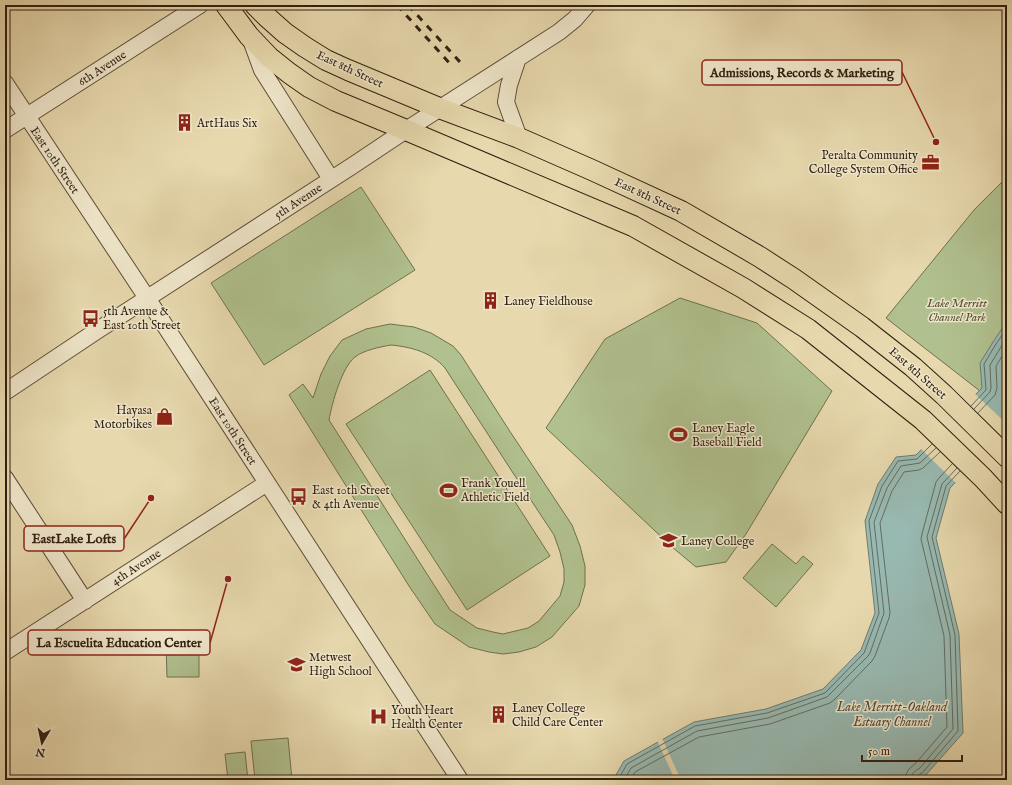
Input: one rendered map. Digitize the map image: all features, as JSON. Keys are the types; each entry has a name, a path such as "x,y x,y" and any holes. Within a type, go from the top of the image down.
{"main road":[{"path":"226,5 249,36 269,57 309,87 336,101 633,226 743,288 808,328 923,420 983,478 1007,504"},
{"name":"East 8th Street","path":"255,5 285,33 326,60 440,108 519,138 592,170 682,211 760,257 862,327 912,367 944,395 1005,455"}],"street":[{"name":"6th Avenue","path":"5,130 200,5"},
{"name":"5th Avenue","path":"5,392 147,298 559,32 587,5"},
{"path":"249,36 262,70 331,179"},
{"path":"518,58 509,86 506,102 519,138"},
{"name":"East 10th Street","path":"5,83 147,298 460,780"},
{"path":"5,478 85,601"},
{"name":"4th Avenue","path":"5,652 267,483"}],"green space":[{"name":"Lake Merritt Channel Park","path":"1007,177 1007,412 886,318 974,210"},
{"path":"361,187 415,270 264,365 211,283"},
{"name":"Laney Eagle Baseball Field","path":"680,298 757,323 832,391 746,534 726,562 696,567 672,547 546,428 605,339"},
{"path":"390,324 414,327 431,333 453,346 461,355 572,525 580,546 585,566 585,585 579,606 552,637 536,647 519,652 503,654 489,652 469,647 435,624 409,586 289,395 303,384 313,398 321,374 330,356 342,340 366,329","holes":["391,345 427,354 445,368 554,535 564,569 564,582 560,596 539,621 528,628 503,634 493,632 477,628 450,610 329,420 338,386 350,362 355,357 367,351"]},
{"name":"Frank Youell Athletic Field","path":"430,370 550,556 467,610 346,424"},
{"path":"772,544 796,564 803,556 813,564 776,607 743,578"},
{"path":"199,643 199,677 167,677 166,644"},
{"path":"288,738 292,780 255,780 251,741"},
{"path":"245,752 248,780 228,780 225,754"}],"water":[{"name":"Lake Merritt-Oakland Estuary Channel","path":"1007,321 1007,429 950,488 936,538 959,634 963,733 925,776 916,780 613,780 624,761 694,722 766,709 823,689 861,650 875,613 865,521 878,484 896,457 916,455 982,388 980,363"}],"pier":[{"path":"974,393 1007,424 1007,432 957,484 920,448"},
{"path":"662,738 681,780 675,780 657,740"}],"railway":[{"path":"397,5 453,67"},
{"path":"408,5 460,62"}],"place":[{"name":"ArtHaus Six","path":"184,123"},
{"name":"Admissions, Records & Marketing","path":"936,142"},
{"name":"Peralta Community College System Office","path":"931,162"},
{"name":"Laney Fieldhouse","path":"491,301"},
{"name":"5th Avenue & East 10th Street","path":"90,318"},
{"name":"Hayasa Motorbikes","path":"165,417"},
{"name":"Laney Eagle Baseball Field","path":"679,435"},
{"name":"Frank Youell Athletic Field","path":"448,490"},
{"name":"East 10th Street & 4th Avenue","path":"299,497"},
{"name":"EastLake Lofts","path":"151,498"},
{"name":"Laney College","path":"668,541"},
{"name":"La Escuelita Education Center","path":"228,579"},
{"name":"Metwest High School","path":"296,664"},
{"name":"Laney College Child Care Center","path":"499,715"},
{"name":"Youth Heart Health Center","path":"378,717"}]}
